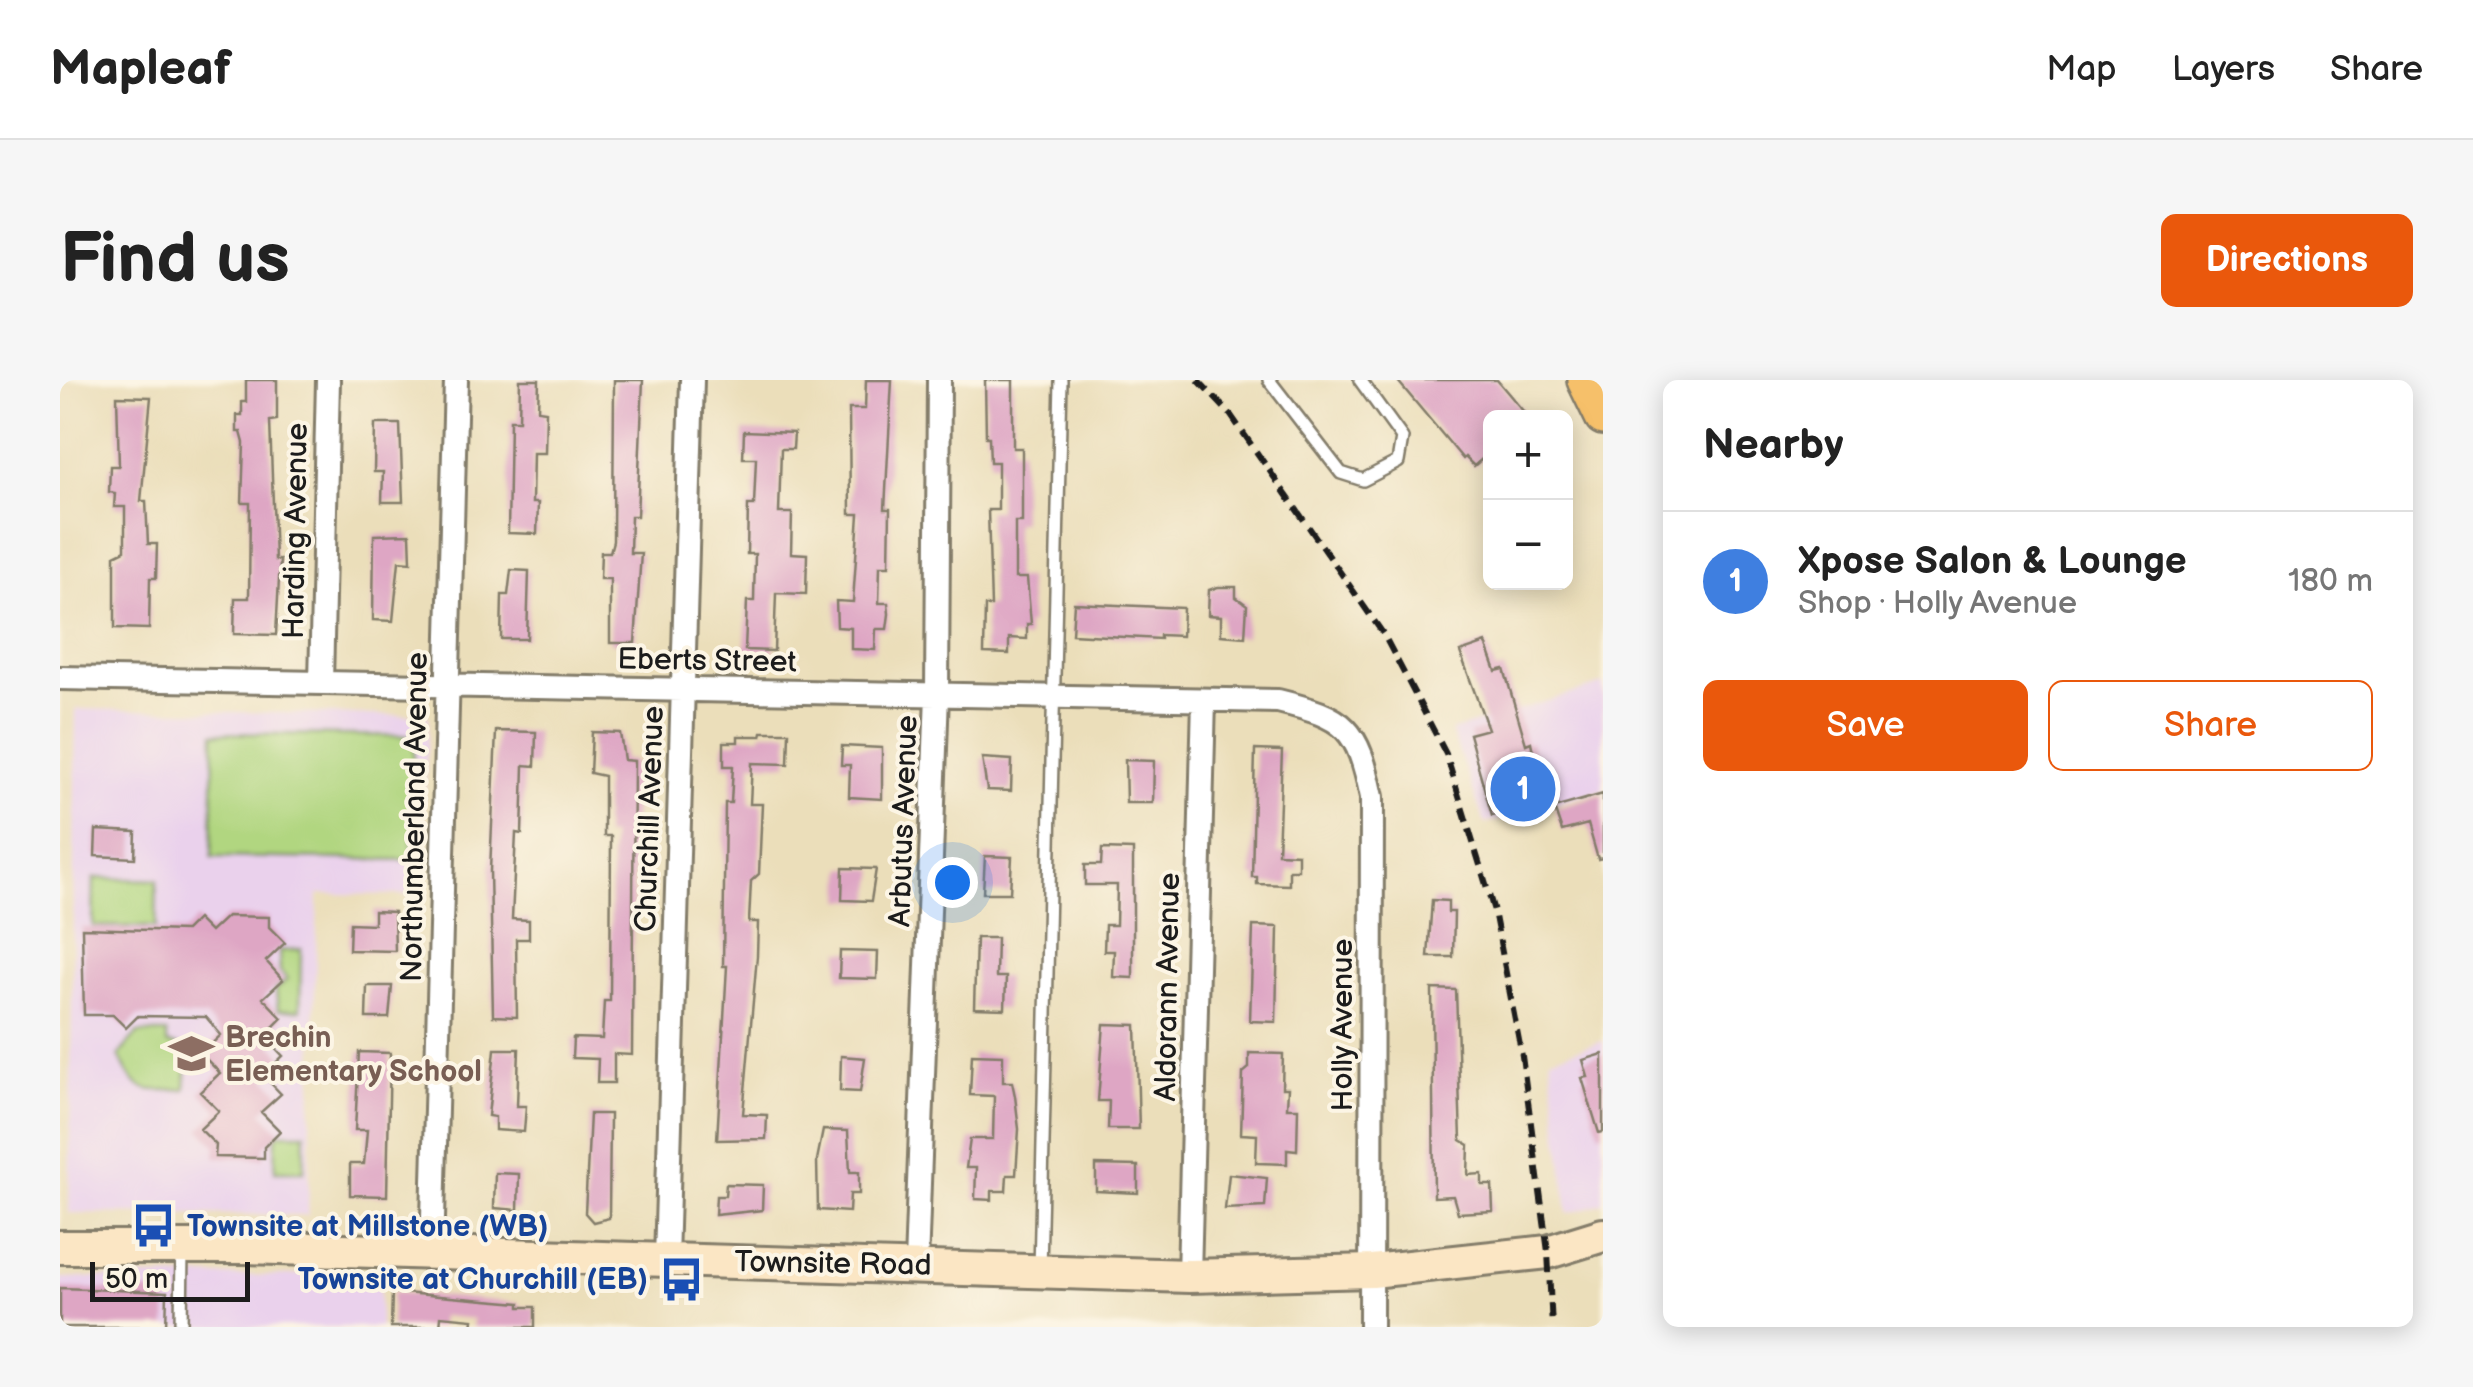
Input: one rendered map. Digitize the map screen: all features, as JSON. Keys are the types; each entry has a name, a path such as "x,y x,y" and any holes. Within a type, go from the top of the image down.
{"main road":[{"path":"1586,380 1603,417"}],"street":[{"name":"Harding Avenue","path":"321,683 328,380"},
{"name":"Northumberland Avenue","path":"432,1254 456,380"},
{"name":"Churchill Avenue","path":"666,1260 692,380"},
{"name":"Arbutus Avenue","path":"916,1265 938,694 939,380"},
{"name":"Eberts Street","path":"60,678 1278,701 1314,710 1348,728"},
{"name":"Aldorann Avenue","path":"1190,1276 1204,700"},
{"name":"Holly Avenue","path":"1348,728 1364,757 1372,796 1371,1327"},
{"name":"Townsite Road","path":"60,1247 182,1246 1190,1276 1372,1271 1548,1252 1603,1236"}],"lane":[{"path":"1040,1270 1061,380"},
{"path":"1270,380 1341,473 1362,480 1398,462 1402,438 1360,380"},
{"path":"181,1327 182,1246"}],"shaded area":[{"path":"1603,684 1603,790 1485,824 1451,731"},
{"name":"Brechin Elementary School","path":"76,709 429,716 418,895 318,894 308,1215 69,1213"},
{"path":"1603,1041 1603,1203 1568,1213 1550,1058"},
{"path":"380,1274 380,1327 60,1327 60,1278"}],"green space":[{"path":"214,733 414,736 412,860 212,857"},
{"path":"94,878 157,880 156,927 93,926"},
{"path":"301,949 300,1010 278,1010 276,990 287,979 280,971 279,951"},
{"path":"138,1033 167,1033 167,1044 189,1048 185,1089 151,1090 131,1077 119,1055"},
{"path":"281,1133 305,1133 304,1171 275,1171 276,1137"}],"building":[{"path":"246,380 277,380 277,420 270,421 275,560 280,560 276,635 234,634 235,598 249,598 250,503 242,503 244,443 241,432 237,432 237,415 242,415 242,402 246,402"},
{"path":"520,380 539,380 538,410 546,411 545,453 533,453 532,503 538,503 537,534 508,533 510,420 519,420"},
{"path":"614,380 643,380 637,516 631,516 630,553 641,553 635,643 610,643 610,579 600,579 601,552 610,552 613,541"},
{"path":"866,380 892,380 885,509 890,509 889,566 880,566 879,603 888,603 889,614 887,629 876,629 875,650 851,649 851,628 837,627 836,601 853,602 859,514 850,514 849,409 865,409"},
{"path":"985,380 1013,380 1013,448 1022,448 1022,522 1015,522 1015,578 1027,578 1031,624 1027,624 1027,639 1009,638 1009,654 984,653 985,606 991,606 988,510 998,510 998,462 990,462 986,437"},
{"path":"1397,380 1497,380 1522,410 1483,410 1483,458 1474,466 1463,459"},
{"path":"117,396 151,397 141,501 146,501 148,544 157,544 156,578 150,578 149,629 115,628 115,555 125,550 125,507 114,507 115,493 109,492 110,466 119,466"},
{"path":"375,424 400,424 403,502 382,502 383,472 374,472"},
{"path":"744,431 794,433 793,449 781,449 779,513 792,513 791,553 807,554 806,594 776,593 774,651 745,650 747,601 754,601 755,554 747,554 748,505 754,505 756,458 743,458"},
{"path":"410,534 411,562 399,561 393,621 373,620 374,535"},
{"path":"511,570 529,571 527,639 501,639 502,595 508,595"},
{"path":"1236,587 1236,597 1247,605 1245,637 1221,635 1221,616 1208,615 1209,590"},
{"path":"1074,603 1183,608 1182,636 1160,635 1160,639 1072,634"},
{"path":"1486,643 1496,671 1504,669 1526,744 1531,742 1543,802 1492,816 1469,734 1488,729 1460,652"},
{"path":"496,731 536,732 535,766 524,765 522,834 516,833 512,919 529,920 529,939 516,939 517,1017 493,1016 490,871"},
{"path":"592,732 620,733 624,760 634,761 632,1055 614,1054 614,1083 597,1083 598,1059 572,1058 573,1038 602,1039 604,1001 610,1001 611,836 604,836 604,776 590,773"},
{"path":"762,732 789,732 788,764 752,763 750,804 762,804 759,874 751,881 749,922 758,922 757,956 743,1114 767,1115 766,1139 717,1140 727,966 723,966 725,803 731,803 733,766 724,766 724,742 738,742 738,736 761,736"},
{"path":"842,746 882,748 882,799 849,797 850,765 841,765"},
{"path":"1255,750 1282,751 1278,853 1298,854 1298,870 1289,870 1289,885 1257,884 1257,877 1252,877"},
{"path":"982,758 1012,760 1011,791 987,790"},
{"path":"1125,760 1154,761 1153,803 1126,803"},
{"path":"1603,794 1603,858 1598,859 1588,824 1562,831 1554,808"},
{"path":"96,830 136,832 135,858 95,856"},
{"path":"1102,849 1133,850 1133,978 1113,977 1114,951 1104,951 1105,925 1116,925 1117,885 1085,885 1085,865 1101,865"},
{"path":"985,856 1012,857 1010,893 983,893"},
{"path":"843,868 876,869 871,901 842,900"},
{"path":"1432,900 1448,901 1448,912 1454,912 1453,957 1428,957"},
{"path":"374,911 394,912 395,951 349,950 350,923 374,924"},
{"path":"227,916 269,917 269,927 285,943 266,961 283,980 263,998 282,1018 264,1036 283,1056 263,1075 281,1094 261,1112 280,1131 264,1147 264,1158 215,1157 216,1145 200,1129 219,1111 200,1092 220,1073 201,1054 221,1035 206,1017 138,1016 126,1028 113,1015 84,1015 82,928 185,931 197,919 210,932"},
{"path":"1253,926 1278,927 1276,1022 1250,1021"},
{"path":"976,938 997,938 996,977 1006,977 1005,1009 974,1008"},
{"path":"840,951 878,952 877,979 839,978"},
{"path":"367,986 392,986 389,1018 366,1018"},
{"path":"1432,989 1456,990 1461,1140 1469,1145 1468,1175 1482,1174 1482,1185 1492,1185 1493,1211 1458,1213 1453,1196 1434,1197"},
{"path":"1104,1024 1136,1025 1139,1129 1108,1129 1109,1101 1098,1101"},
{"path":"495,1049 519,1049 517,1106 526,1106 524,1132 495,1130 495,1117 488,1116"},
{"path":"359,1052 390,1053 387,1196 350,1195 350,1164 364,1164 367,1130 355,1130"},
{"path":"1249,1053 1283,1054 1282,1088 1288,1088 1287,1108 1298,1108 1297,1150 1287,1149 1287,1164 1256,1163 1257,1135 1241,1134 1243,1073 1249,1068"},
{"path":"972,1054 1003,1055 1003,1082 1012,1082 1015,1096 1019,1129 1016,1175 1007,1175 1006,1191 992,1191 992,1200 975,1199 976,1168 966,1168 970,1139 993,1139 994,1096 970,1095"},
{"path":"1603,1054 1603,1132 1599,1133 1582,1078 1588,1077 1583,1060"},
{"path":"841,1056 865,1058 860,1092 840,1091"},
{"path":"590,1114 610,1114 609,1218 593,1222 585,1213"},
{"path":"823,1130 848,1131 850,1172 859,1172 859,1194 850,1194 849,1212 818,1210 817,1160"},
{"path":"1096,1165 1138,1166 1138,1193 1096,1191"},
{"path":"495,1173 519,1174 518,1210 494,1208"},
{"path":"1229,1174 1267,1178 1265,1207 1225,1209"},
{"path":"726,1184 763,1185 762,1210 715,1215 716,1196 725,1196"},
{"path":"60,1288 167,1292 166,1327 60,1327"},
{"path":"392,1292 520,1303 520,1307 535,1307 535,1327 472,1327 473,1319 441,1316 440,1327 391,1327"}],"railway":[{"path":"1198,380 1230,414 1384,635 1446,754 1494,911 1522,1056 1548,1252 1552,1327"}],"place":[{"name":"Xpose Salon & Lounge","path":"1523,789"},
{"name":"Brechin Elementary School","path":"192,1054"},
{"name":"Townsite at Millstone (WB)","path":"154,1226"},
{"name":"Townsite at Churchill (EB)","path":"681,1279"}]}
